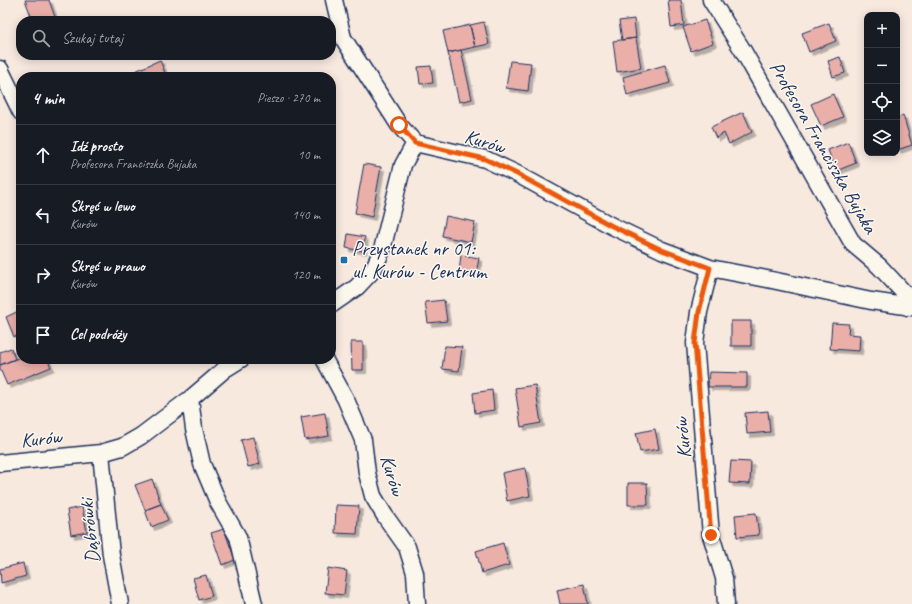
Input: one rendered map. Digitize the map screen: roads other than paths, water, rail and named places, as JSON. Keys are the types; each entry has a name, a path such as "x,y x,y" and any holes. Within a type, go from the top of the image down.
{"street":[{"path":"334,0 343,38 399,125 415,143 403,165 382,250 373,270 356,287 336,301"},
{"name":"Profesora Franciszka Bujaka","path":"711,0 742,49 853,244 880,266 908,297 910,307"},
{"path":"0,69 16,102"},
{"name":"Kurów","path":"415,143 485,159 517,174 612,226 662,250 710,268 871,301 910,307"},
{"name":"Kurów","path":"710,268 699,312 695,343 711,535 724,578 726,604"},
{"name":"Kurów","path":"0,463 102,453 122,447 141,436 190,399 222,364"},
{"name":"Kurów","path":"327,364 346,400 363,440 366,473 373,496 407,547 415,573 417,604"},
{"path":"190,399 194,429 202,464 218,502 238,537 254,604"},
{"name":"Dąbrówki","path":"102,453 111,555 120,604"}],"place":[{"name":"Przystanek nr 01: ul. Kurów - Centrum","path":"344,260"}]}
